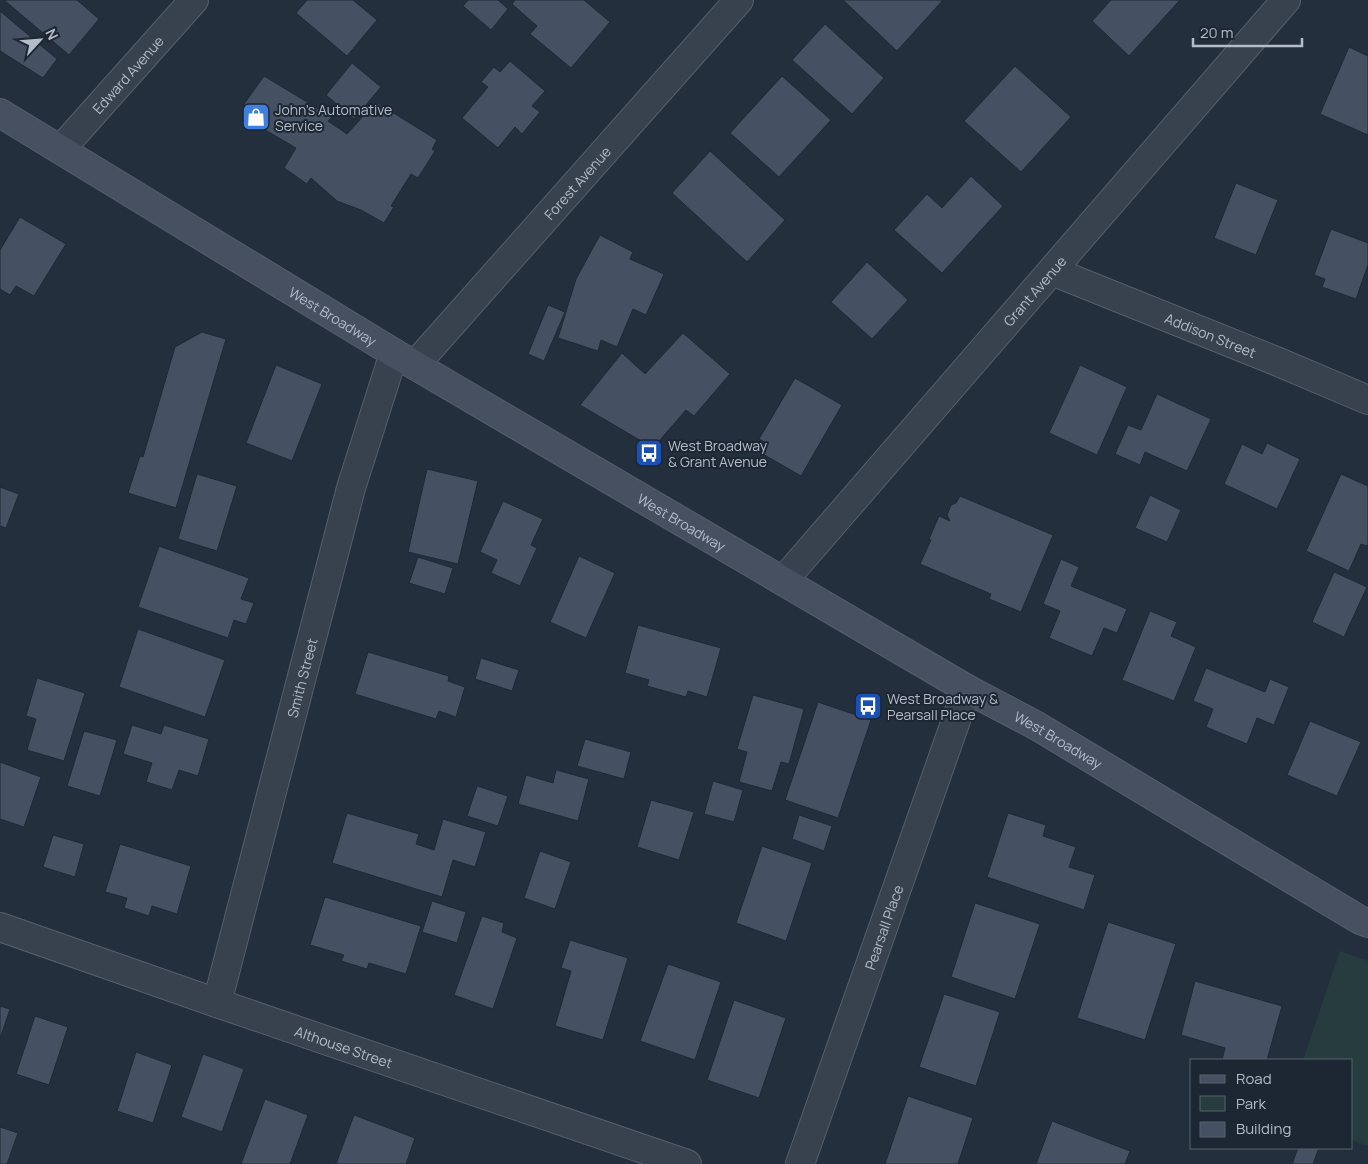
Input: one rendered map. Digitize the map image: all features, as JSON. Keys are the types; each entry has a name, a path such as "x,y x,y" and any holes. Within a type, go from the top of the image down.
{"main road":[{"name":"West Broadway","path":"0,113 404,359 967,689 1037,726 1351,915 1368,923"}],"street":[{"name":"Edward Avenue","path":"61,149 194,0"},
{"name":"Forest Avenue","path":"404,359 739,0"},
{"name":"Grant Avenue","path":"783,581 1286,0"},
{"name":"Addison Street","path":"1052,271 1267,357 1368,400"},
{"name":"Smith Street","path":"217,1003 351,488 404,359"},
{"name":"Pearsall Place","path":"800,1164 967,689"},
{"name":"Althouse Street","path":"0,927 687,1164"}],"green space":[{"path":"1340,951 1368,961 1368,1146 1353,1140 1353,1059 1303,1059"}],"building":[{"path":"4,0 77,0 99,19 69,55"},
{"path":"307,0 353,0 377,20 347,56 296,13"},
{"path":"468,0 498,0 508,9 491,30 463,6"},
{"path":"515,0 584,0 610,22 571,68 530,34 537,26 512,4"},
{"path":"843,0 943,0 897,51"},
{"path":"1111,0 1180,0 1129,56 1092,21"},
{"path":"0,11 57,59 43,78 0,51"},
{"path":"825,24 884,78 852,114 792,60"},
{"path":"1349,47 1368,56 1368,135 1320,114"},
{"path":"510,61 545,91 532,106 540,112 522,134 515,127 498,148 462,118 488,87 481,82 494,67 500,72"},
{"path":"352,63 381,87 354,119 326,95"},
{"path":"1015,66 1071,117 1021,172 964,121"},
{"path":"264,76 332,117 328,121 347,134 376,102 437,140 432,149 435,151 418,178 411,174 391,206 394,207 384,223 361,210 337,201 311,178 307,184 284,168 296,148 260,127 261,124 246,114 244,104"},
{"path":"782,76 831,120 779,177 730,133"},
{"path":"710,151 785,220 747,262 672,193"},
{"path":"971,176 1003,206 942,273 894,230 927,194 942,208"},
{"path":"1236,183 1278,200 1256,255 1214,238"},
{"path":"20,217 66,244 34,296 16,286 10,295 0,289 0,250"},
{"path":"1331,229 1368,243 1368,265 1356,299 1322,287 1325,279 1314,275"},
{"path":"600,235 633,252 630,259 664,274 646,315 633,309 617,347 601,340 598,351 558,338 576,279"},
{"path":"867,262 908,300 872,339 831,302"},
{"path":"548,305 565,312 544,361 528,354"},
{"path":"202,332 226,339 176,508 128,493 140,456 143,457 175,347"},
{"path":"683,333 730,374 694,416 686,410 653,448 580,405 622,353 645,374"},
{"path":"276,365 322,384 292,461 246,443"},
{"path":"1080,365 1127,387 1097,455 1049,433"},
{"path":"795,378 842,405 801,476 761,453 766,443 759,439"},
{"path":"1157,394 1211,419 1187,471 1145,452 1140,465 1115,454 1128,425 1141,430"},
{"path":"1267,443 1300,459 1277,509 1224,484 1242,444 1262,454"},
{"path":"427,469 478,481 458,564 408,552"},
{"path":"197,474 237,486 217,551 178,539"},
{"path":"1341,474 1368,486 1368,545 1361,544 1349,571 1306,551"},
{"path":"0,487 19,494 6,528 0,526"},
{"path":"1150,495 1181,510 1167,542 1135,528"},
{"path":"960,496 1053,535 1021,612 989,599 991,594 920,564 939,516 950,521 947,515 951,505 956,503"},
{"path":"503,501 543,519 531,545 537,548 520,586 491,573 497,560 480,552"},
{"path":"159,546 249,578 241,599 254,603 246,624 234,620 228,638 138,607"},
{"path":"579,556 615,573 586,638 550,622"},
{"path":"418,557 453,568 445,594 409,583"},
{"path":"1061,559 1079,567 1071,586 1127,609 1117,633 1104,628 1092,656 1049,638 1060,611 1043,604"},
{"path":"1334,572 1367,587 1344,637 1312,622"},
{"path":"1150,611 1177,622 1171,636 1196,647 1174,701 1122,680"},
{"path":"638,625 721,648 707,697 688,691 686,697 647,686 649,680 625,673"},
{"path":"138,629 225,660 205,717 119,687"},
{"path":"368,652 449,676 448,681 465,687 456,717 439,711 436,719 355,694"},
{"path":"481,658 519,670 512,691 475,679"},
{"path":"1206,668 1265,692 1270,679 1289,687 1274,725 1257,718 1247,744 1206,727 1213,709 1193,701"},
{"path":"37,678 85,693 64,761 27,750 36,719 26,716"},
{"path":"753,695 804,709 789,764 781,762 772,791 739,782 747,752 737,749"},
{"path":"818,702 871,720 838,818 785,800"},
{"path":"1310,721 1361,742 1337,796 1287,775"},
{"path":"132,725 161,734 164,725 209,739 198,776 179,770 172,790 146,782 152,763 123,754"},
{"path":"84,731 117,740 100,796 67,786"},
{"path":"585,739 631,752 624,779 577,766"},
{"path":"0,762 41,777 24,827 0,819"},
{"path":"556,770 589,779 578,821 518,804 526,775 553,783"},
{"path":"713,781 743,790 734,822 704,814"},
{"path":"477,786 508,796 498,826 467,816"},
{"path":"651,800 694,812 679,860 637,847"},
{"path":"347,813 419,834 416,844 434,850 443,819 486,832 475,867 453,860 442,897 332,863"},
{"path":"1008,813 1046,825 1043,836 1076,847 1069,867 1095,875 1084,910 987,877"},
{"path":"799,815 832,826 824,851 792,839"},
{"path":"53,835 84,844 75,877 43,867"},
{"path":"120,844 191,866 177,914 152,906 149,916 124,908 127,898 105,892"},
{"path":"762,846 812,863 786,941 736,923"},
{"path":"540,851 571,862 555,909 524,898"},
{"path":"325,897 421,926 406,974 369,963 367,969 341,961 344,955 310,945"},
{"path":"432,901 466,912 457,943 422,932"},
{"path":"975,903 1040,924 1015,999 951,977"},
{"path":"482,916 504,923 502,932 517,938 493,1009 454,995"},
{"path":"1108,922 1176,944 1145,1040 1077,1018"},
{"path":"570,940 628,958 603,1040 555,1026 571,971 561,968"},
{"path":"668,964 721,982 695,1060 640,1041"},
{"path":"1195,981 1282,1006 1267,1059 1222,1059 1225,1048 1181,1035"},
{"path":"944,994 1000,1012 976,1086 919,1067"},
{"path":"734,1000 786,1018 759,1098 707,1080"},
{"path":"0,1006 10,1009 0,1039"},
{"path":"35,1016 68,1027 49,1085 16,1074"},
{"path":"136,1052 172,1065 153,1123 117,1111"},
{"path":"203,1054 244,1069 222,1132 181,1117"},
{"path":"908,1096 973,1118 958,1164 885,1164"},
{"path":"265,1099 308,1115 290,1164 241,1164"},
{"path":"354,1115 415,1138 406,1164 336,1164"},
{"path":"1052,1121 1130,1151 1125,1164 1036,1164"},
{"path":"0,1127 18,1133 7,1164 0,1164"},
{"path":"1298,1149 1319,1149 1313,1164 1292,1164"}],"place":[{"name":"John's Automative Service","path":"256,117"},
{"name":"West Broadway & Grant Avenue","path":"649,453"},
{"name":"West Broadway & Pearsall Place","path":"868,706"}]}
